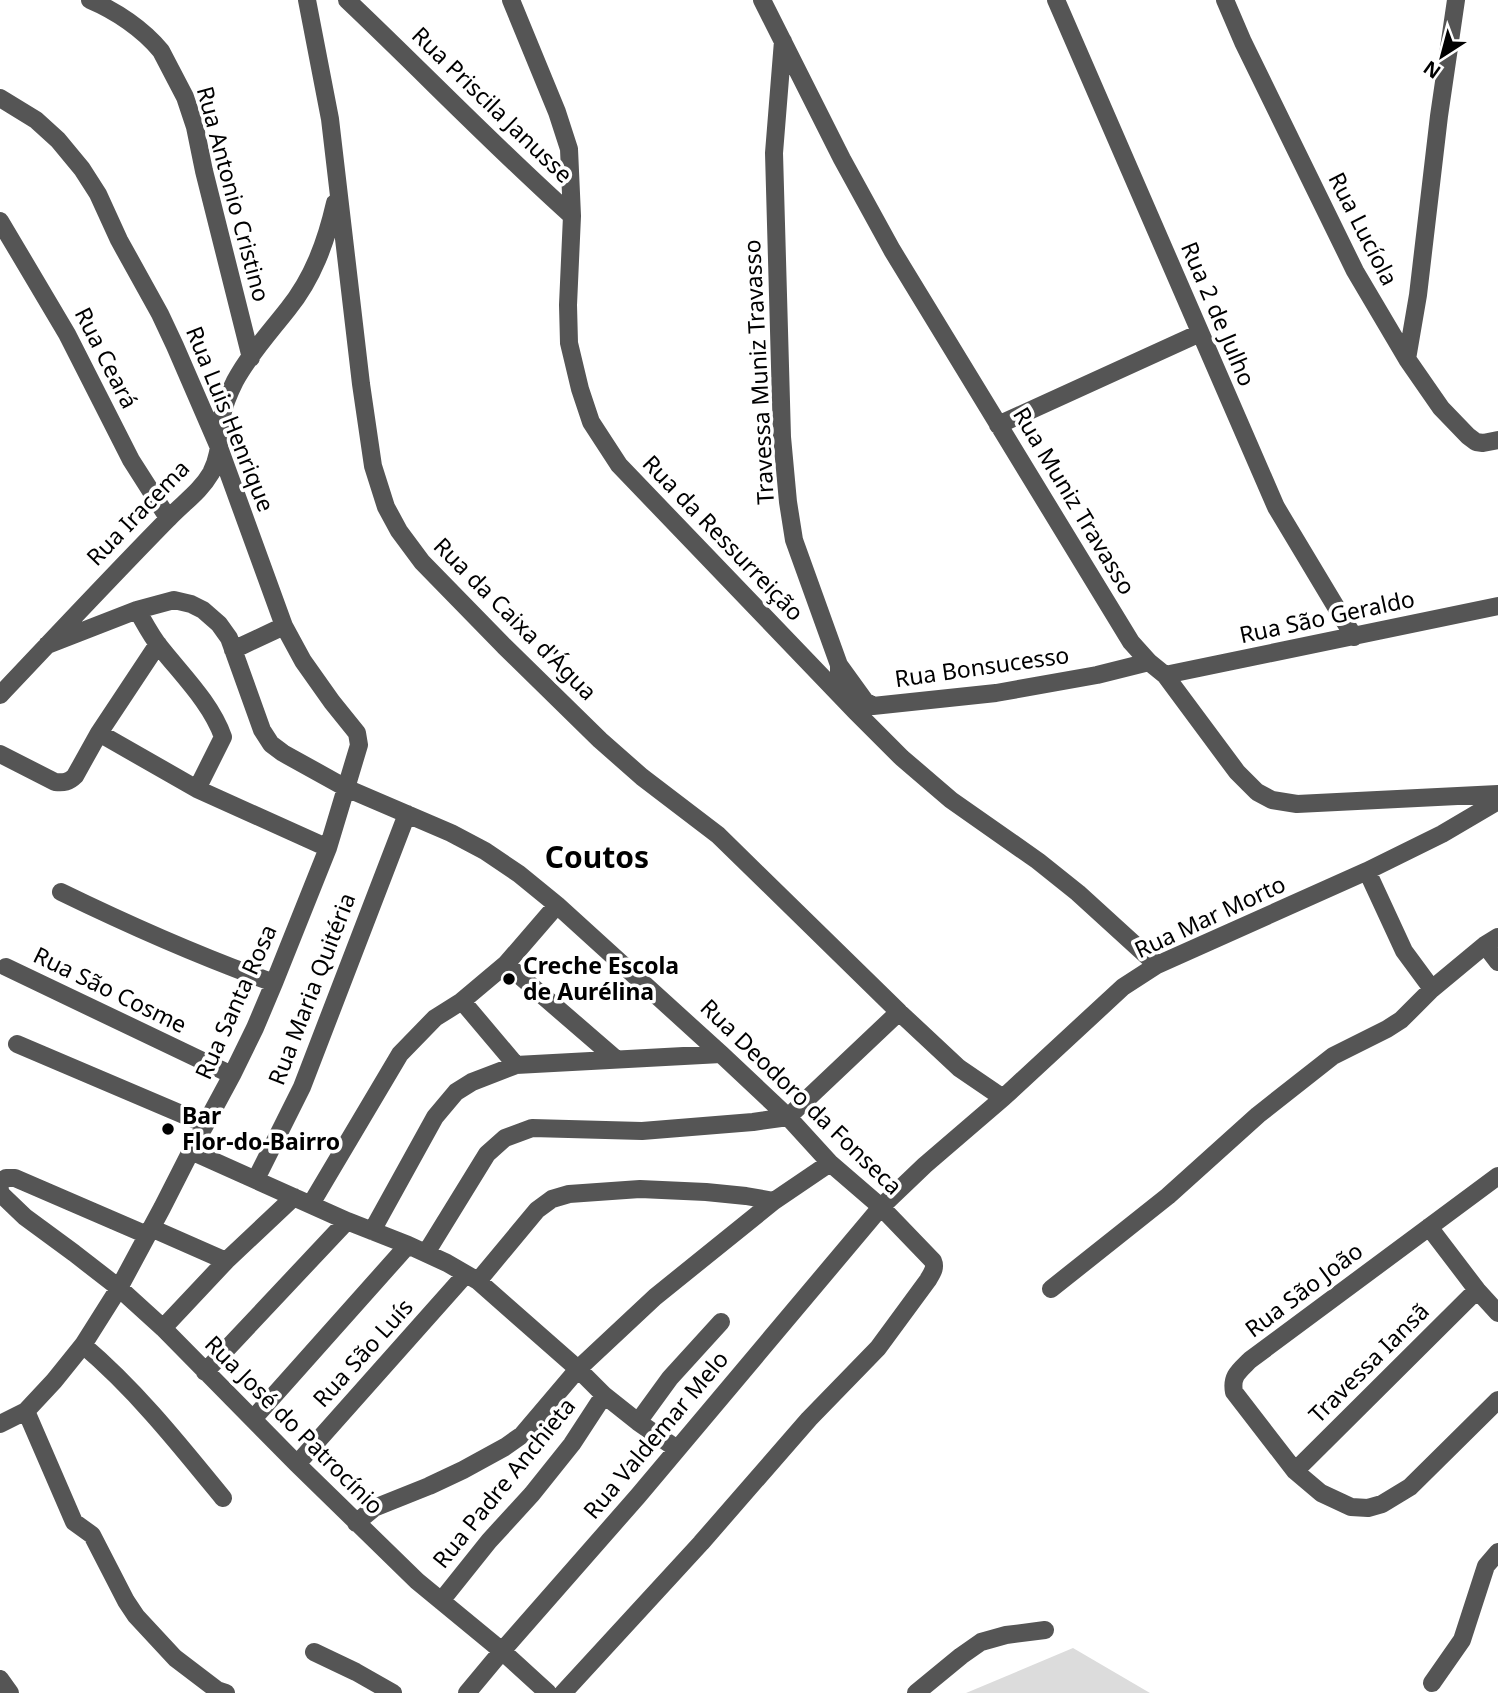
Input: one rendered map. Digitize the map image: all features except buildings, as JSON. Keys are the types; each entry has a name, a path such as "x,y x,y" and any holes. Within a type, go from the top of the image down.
{"street":[{"name":"Rua Antonio Cristino","path":"90,0 118,14 156,44 185,97 195,127 251,358"},
{"name":"Rua da Caixa d'Água","path":"307,0 330,119 373,466 386,507 399,531 422,562 600,740 642,777 718,835 959,1068 1003,1098"},
{"name":"Rua Priscila Janusse","path":"347,0 486,137 572,216"},
{"name":"Rua da Ressurreição","path":"511,0 557,112 569,149 572,216 569,343 591,422 619,465 902,758 951,800 1058,877 1157,965"},
{"name":"Rua Muniz Travasso","path":"762,0 842,159 892,250 1131,642 1149,663 1166,675 1237,772 1257,792 1272,800 1297,804 1498,794"},
{"name":"Rua 2 de Julho","path":"1056,0 1276,508 1354,637"},
{"name":"Rua Lucíola","path":"1225,0 1355,271 1407,359 1441,408 1468,436 1483,443 1498,440"},
{"path":"1407,359 1418,295 1456,0"},
{"name":"Travessa Muniz Travasso","path":"783,40 774,153 782,437 793,540 839,665 839,694"},
{"name":"Rua Luis Henrique","path":"0,98 36,120 69,151 106,208 119,240 160,314 220,450 284,626 303,661 357,733 359,745 346,788"},
{"name":"Rua Iracema","path":"0,695 168,518 200,489 212,471 220,450 223,413 235,382 305,284 319,257 330,226 338,189"},
{"name":"Rua Ceará","path":"0,221 68,334 131,460 168,518"},
{"path":"999,425 1200,333"},
{"name":"Rua Deodoro da Fonseca","path":"47,645 137,610 174,600 203,610 219,624 229,638 262,730 271,744 346,788 452,833 519,874 558,905 721,1054 788,1117 831,1163 881,1207 929,1255 934,1264 934,1270 878,1348 809,1419 701,1543 563,1693"},
{"name":"Rua São Geraldo","path":"1166,675 1498,607"},
{"path":"137,610 158,644 220,726 223,737 197,789"},
{"path":"233,650 284,626"},
{"path":"0,754 55,782 71,780 158,644"},
{"name":"Rua Bonsucesso","path":"839,665 865,701 873,706 996,693 1149,663"},
{"path":"99,733 197,789 328,848"},
{"name":"Rua Santa Rosa","path":"0,1424 26,1410 54,1381 83,1345 119,1288 232,1075 274,983 328,848 346,788"},
{"name":"Rua Mar Morto","path":"881,1207 1123,987 1157,965 1367,871 1442,834 1498,801"},
{"name":"Rua Maria Quitéria","path":"256,1180 302,1087 407,814"},
{"path":"1367,871 1404,951 1432,989"},
{"path":"61,892 149,934 274,983"},
{"path":"163,1328 226,1261 302,1200 400,1054 435,1018 462,1001 506,964 558,905"},
{"path":"1051,1289 1168,1196 1258,1115 1333,1056 1401,1020 1432,989 1491,941 1498,962"},
{"path":"506,964 617,1059"},
{"name":"Rua São Cosme","path":"6,967 232,1075"},
{"path":"462,1001 516,1065"},
{"path":"426,1253 486,1154 505,1138 533,1128 642,1131 788,1117 899,1012"},
{"path":"17,1044 205,1124"},
{"path":"372,1231 435,1117 456,1092 472,1082 516,1065 721,1054"},
{"path":"191,1151 347,1221 426,1253 472,1277 604,1395 677,1449"},
{"path":"356,1523 374,1508 429,1486 505,1447 527,1429 578,1370 655,1297 774,1201 831,1163"},
{"name":"Rua São João","path":"1498,1176 1250,1360 1236,1375 1233,1383 1234,1392 1295,1471 1321,1493 1351,1507 1368,1508 1382,1504 1410,1488 1498,1400"},
{"path":"1,1190 6,1178 15,1178 226,1261"},
{"name":"Rua São Luís","path":"297,1464 472,1277 537,1210 552,1199 569,1194 640,1189 706,1192 774,1201"},
{"name":"Rua José do Patrocínio","path":"1,1190 25,1217 119,1288 163,1328 356,1523 440,1601 502,1651 548,1693"},
{"name":"Rua Valdemar Melo","path":"467,1693 638,1496 881,1207"},
{"path":"205,1372 347,1221"},
{"path":"1429,1227 1498,1313"},
{"path":"253,1419 408,1245"},
{"name":"Travessa Iansã","path":"1295,1471 1477,1290"},
{"path":"638,1422 670,1378 721,1322"},
{"path":"83,1345 141,1399 223,1498"},
{"name":"Rua Padre Anchieta","path":"440,1601 564,1454 604,1395"},
{"path":"26,1410 75,1522 92,1535 136,1616 176,1658 217,1690 226,1693"},
{"path":"1432,1683 1462,1640 1486,1566 1498,1552"},
{"path":"916,1693 981,1642 1006,1634 1045,1630"},
{"path":"314,1652 356,1671 393,1693"},
{"path":"0,1679 10,1693"}],"shaded area":[{"path":"1073,1648 1150,1693 966,1693"}],"place":[{"name":"Creche Escola de Aurélina","path":"509,979"},
{"name":"Bar Flor-do-Bairro","path":"168,1129"}],"district":[{"name":"Coutos","path":"597,858"}]}
